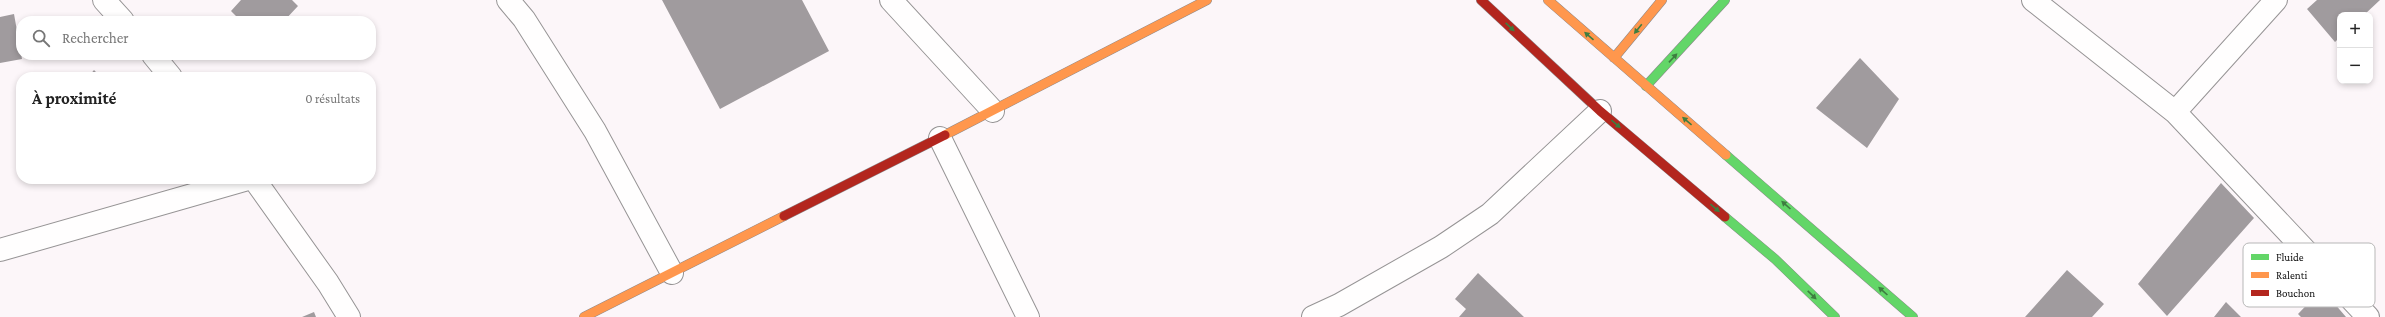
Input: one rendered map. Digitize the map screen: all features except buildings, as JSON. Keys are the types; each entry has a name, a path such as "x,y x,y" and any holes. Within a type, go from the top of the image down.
{"main road":[{"path":"584,317 940,138 1207,0"},
{"path":"1481,0 1600,111 1775,259 1835,317"},
{"path":"1548,0 1646,86 1757,179 1912,317"},
{"path":"1614,58 1662,0"},
{"path":"1646,86 1726,0"}],"street":[{"path":"104,0 118,16"},
{"path":"508,0 524,19 595,131 672,273"},
{"path":"891,0 993,111"},
{"path":"2033,0 2176,112 2299,243"},
{"path":"2176,112 2276,0"},
{"path":"157,60 167,72"},
{"path":"1313,317 1345,311 1490,214 1600,111"},
{"path":"940,138 1028,317"},
{"path":"0,250 231,184"},
{"path":"258,184 328,283 349,317"},
{"path":"2359,307 2368,317"}],"traffic: fast":[{"path":"1646,86 1725,0"},
{"path":"1726,155 1913,317"},
{"path":"1725,217 1775,259 1835,317"}],"traffic: slow":[{"path":"945,135 1207,0"},
{"path":"1548,0 1726,155"},
{"path":"1614,58 1662,0"},
{"path":"584,317 784,216"}],"traffic: jam":[{"path":"1481,0 1600,111 1725,217"},
{"path":"784,216 945,135"}]}
